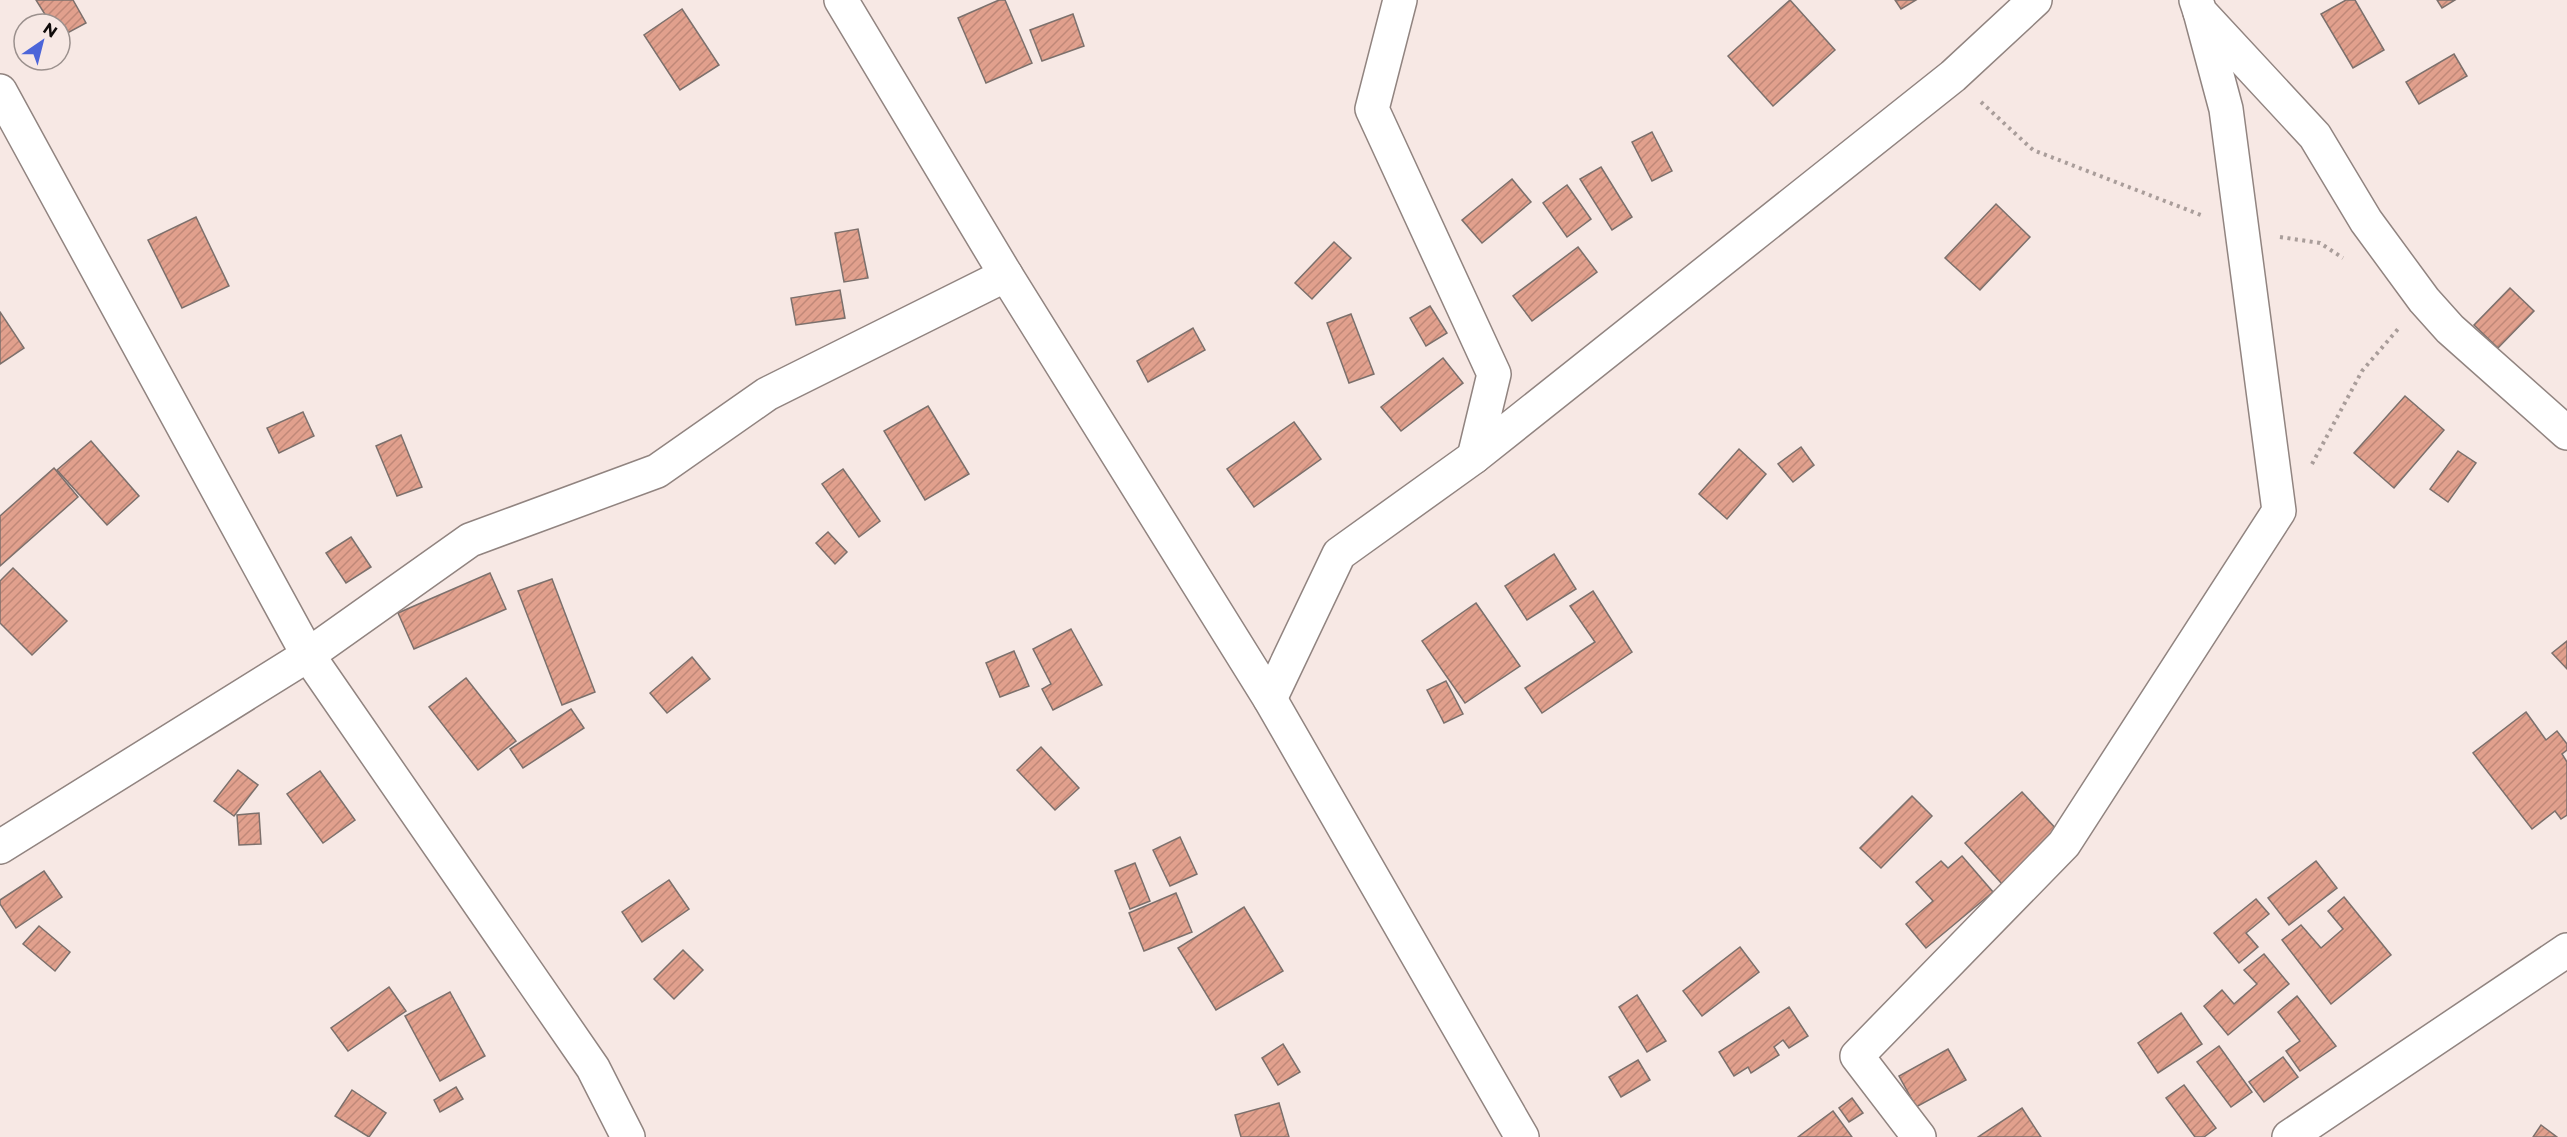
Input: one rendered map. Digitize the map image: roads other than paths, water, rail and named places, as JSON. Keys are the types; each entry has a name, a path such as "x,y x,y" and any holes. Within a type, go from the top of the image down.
{"street":[{"path":"841,0 1006,275 1270,699 1522,1137"},
{"path":"1400,0 1372,109 1494,374 1474,457"},
{"path":"1270,699 1339,554 1474,457 1953,76 2036,0"},
{"path":"1919,1137 1857,1056 2064,844 2280,511 2226,109 2198,6"},
{"path":"2198,6 2315,136 2366,221 2424,300 2450,329 2567,433"},
{"path":"0,92 308,655 593,1068 628,1137"},
{"path":"0,847 308,655 470,540 657,471 767,394 1006,275"},
{"path":"2289,1137 2567,950"}]}
